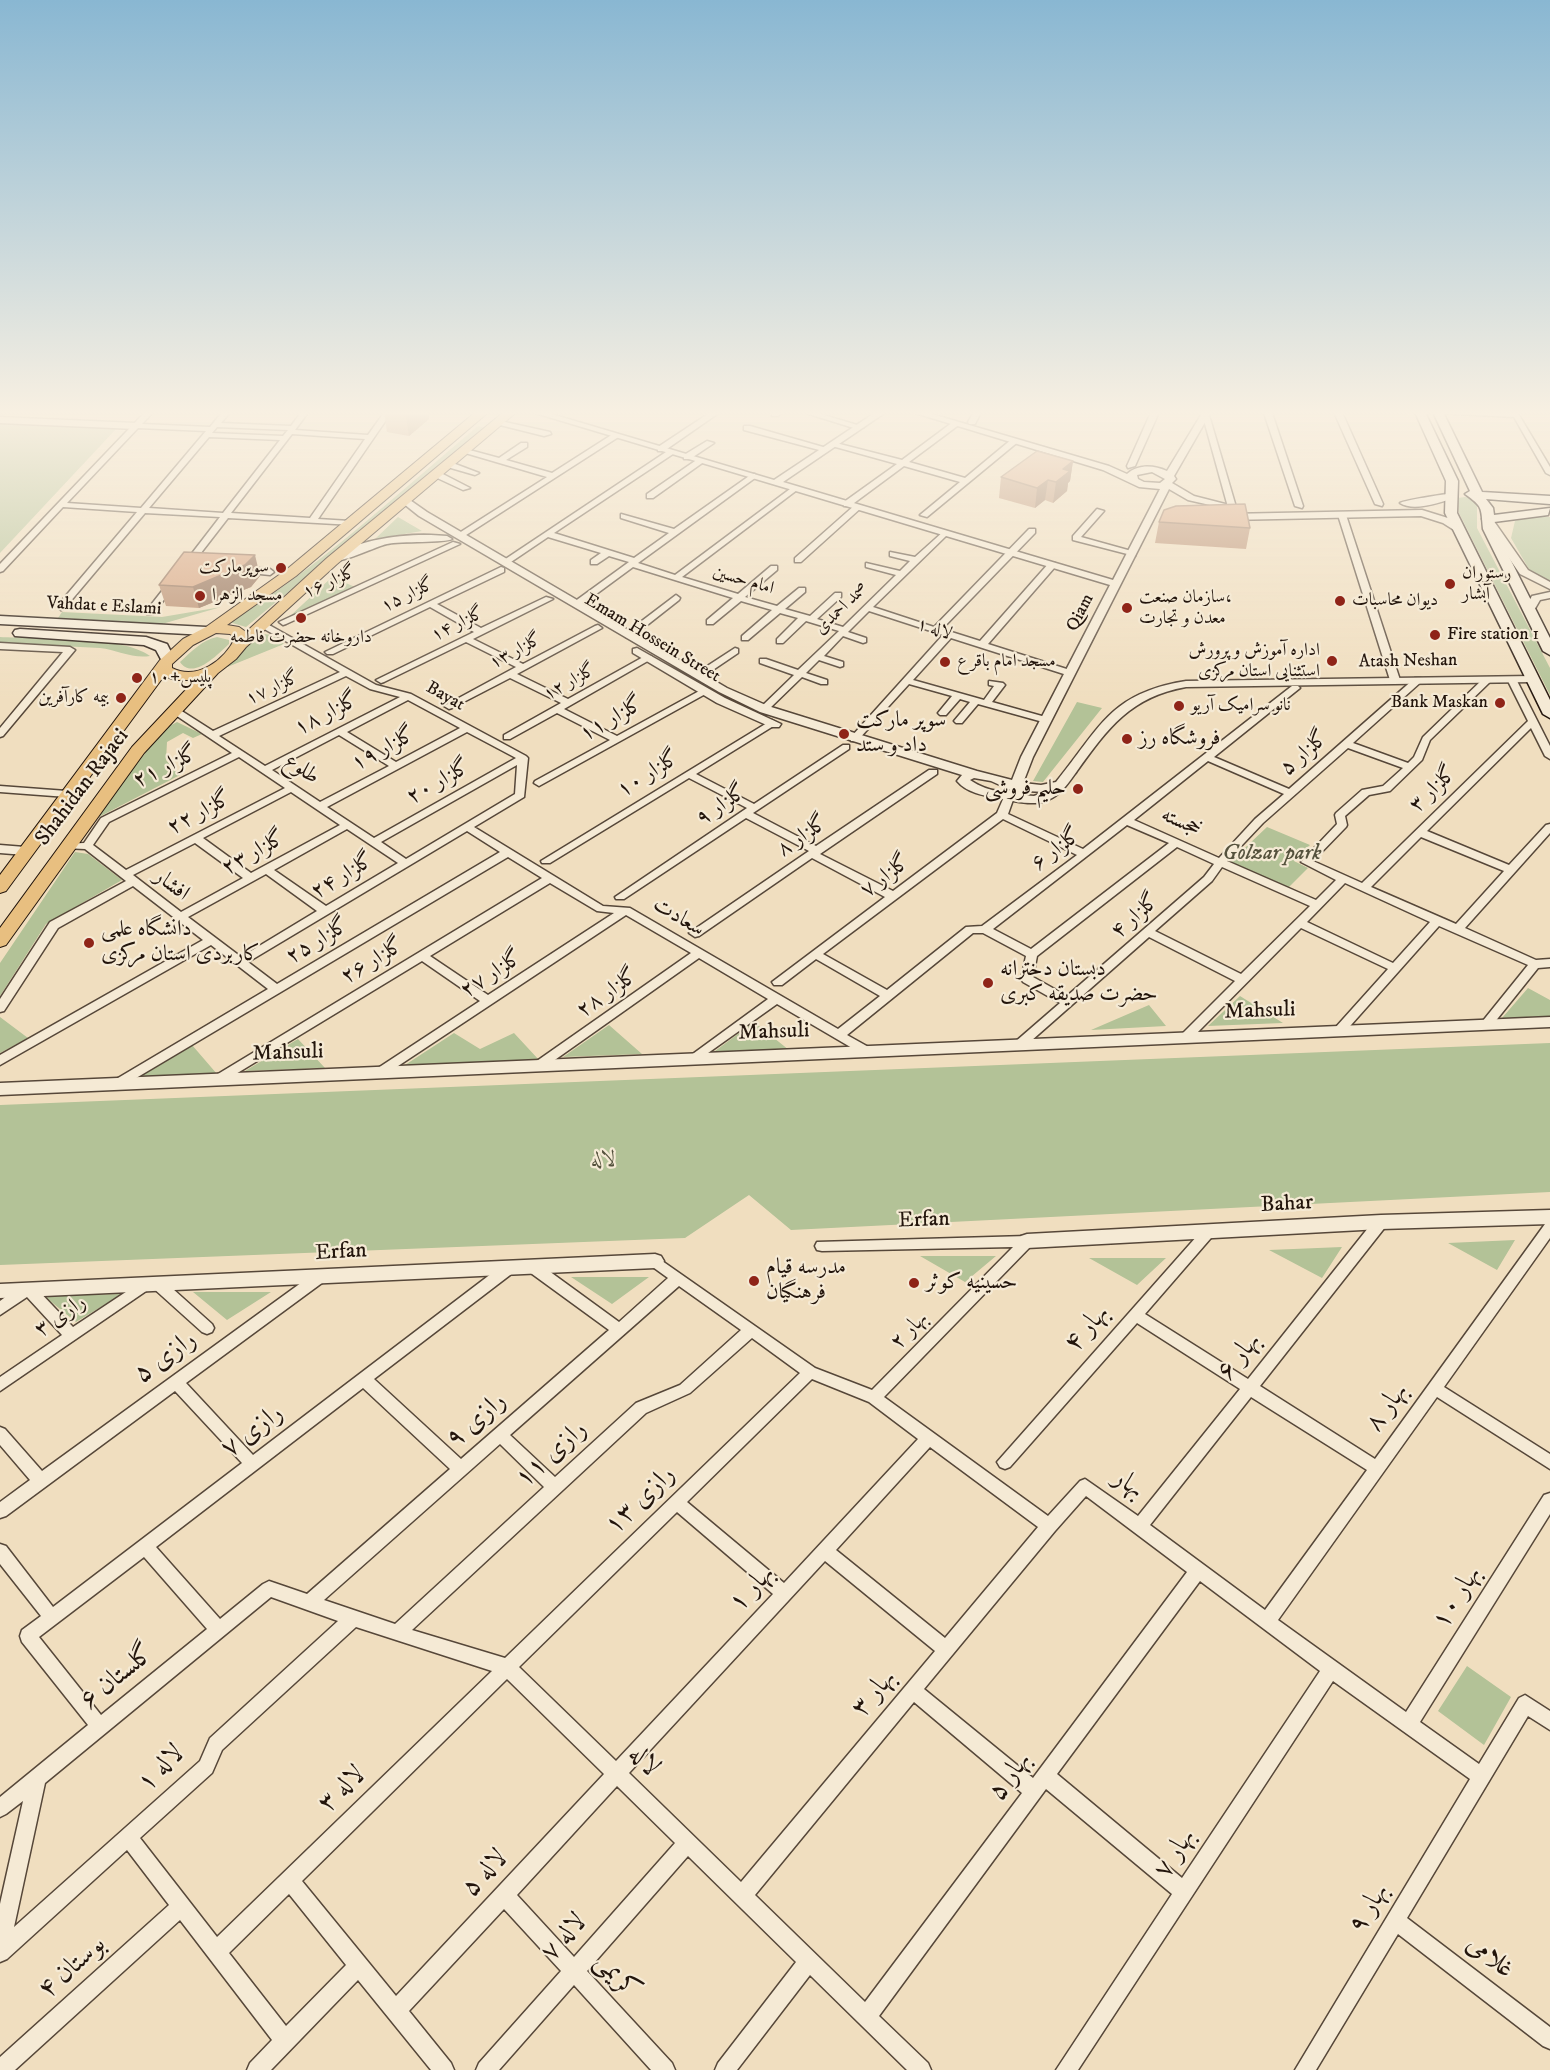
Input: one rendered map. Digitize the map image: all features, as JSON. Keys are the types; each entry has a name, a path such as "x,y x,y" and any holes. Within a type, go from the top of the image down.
{"main road":[{"name":"Shahidan Rajaei","path":"0,887 166,663 208,630 291,573 370,507"},
{"path":"241,644 332,561 396,507"},
{"path":"1450,507 1458,528 1550,714"},
{"path":"1486,507 1489,529 1550,651"},
{"path":"1487,519 1530,507"},
{"path":"1534,507 1550,511"},
{"name":"Vahdat e Eslami","path":"0,620 208,630"},
{"path":"134,640 147,634 149,631 146,628"},
{"path":"208,630 228,629 240,633 243,637 241,644"},
{"name":"Vahdat e Eslami","path":"0,632 157,643 165,650 166,663"},
{"name":"Shahidan Rajaei","path":"0,941 138,750 174,710 241,644"},
{"path":"166,663 169,673 182,677 198,676 212,671"}],"street":[{"path":"0,569 59,507"},
{"path":"87,507 350,523"},
{"path":"61,608 146,507"},
{"path":"150,612 233,507"},
{"path":"313,520 322,507"},
{"name":"Emam Hossein Street","path":"413,507 454,539 577,604 698,676 764,709 850,743 933,772 974,777"},
{"name":"گلزار ۱۶","path":"283,622 454,539 505,507"},
{"name":"گلزار ۱۵","path":"330,652 503,566 589,507"},
{"path":"577,604 710,507"},
{"path":"676,578 770,507"},
{"path":"798,560 858,507 1116,584"},
{"path":"924,515 934,507"},
{"path":"1156,507 1158,513"},
{"name":"Qiam","path":"1012,791 1027,757 1116,584 1160,507"},
{"path":"1190,509 1259,507"},
{"path":"1408,507 1423,508 1458,528"},
{"path":"1223,517 1342,515 1426,507"},
{"path":"1100,511 1076,538 1132,554"},
{"path":"1342,515 1395,680"},
{"path":"624,516 676,532"},
{"path":"1487,519 1524,572 1550,586"},
{"path":"936,630 1032,531"},
{"name":"صمد احمدی","path":"764,709 944,533"},
{"name":"امام حسین","path":"547,534 676,578 808,618 863,640"},
{"name":"Emam Hossein Street","path":"332,561 368,545 388,540 422,536 454,539"},
{"path":"594,562 607,553"},
{"path":"893,554 916,560"},
{"path":"869,565 902,574"},
{"path":"982,645 1052,565"},
{"name":"Emam Hossein Street","path":"503,566 549,599 704,692 772,723 974,777"},
{"path":"184,568 195,568"},
{"path":"710,622 774,568"},
{"path":"238,570 270,572"},
{"path":"745,638 802,590"},
{"path":"780,641 838,595"},
{"path":"1529,610 1536,598 1550,595"},
{"path":"629,635 676,598"},
{"name":"گلزار ۱۴","path":"381,681 549,599"},
{"path":"429,604 482,632"},
{"name":"لاله ۱","path":"867,608 1070,673"},
{"name":"Bayat","path":"262,624 373,687 408,696 524,758"},
{"name":"گلزار ۱۳","path":"449,706 598,628"},
{"name":"گلزار ۹","path":"620,897 850,743 949,634"},
{"path":"466,639 522,668"},
{"path":"0,646 70,650 0,734"},
{"path":"698,676 735,651"},
{"path":"818,657 840,664"},
{"name":"گلزار ۱۲","path":"507,737 648,658"},
{"path":"763,661 825,682"},
{"name":"گلزار ۱۷","path":"213,735 347,672"},
{"path":"510,674 568,703"},
{"path":"1512,679 1550,756"},
{"name":"Atash Neshan","path":"1012,791 1037,800 1048,796 1061,784 1113,717 1141,695 1155,689 1186,684 1532,679"},
{"name":"گلزار ۵","path":"1221,862 1241,839 1418,680"},
{"path":"1487,680 1426,739 1419,758 1386,789 1366,792 1340,815 1342,825 1306,862 1535,964 1550,963"},
{"path":"907,681 1046,720"},
{"path":"959,720 1000,685 992,683"},
{"name":"گلزار ۶","path":"839,1035 970,930 985,929 1084,854 1295,688"},
{"name":"گلزار ۱۱","path":"539,783 704,692"},
{"path":"943,713 958,695"},
{"name":"گلزار ۱۸","path":"265,770 408,696"},
{"path":"557,709 617,740"},
{"name":"طلوع","path":"174,710 405,863"},
{"name":"گلزار ۳","path":"1363,888 1533,721"},
{"name":"گلزار ۱۰","path":"546,861 772,723"},
{"name":"گلزار ۱۹","path":"320,806 467,728"},
{"path":"339,731 396,766"},
{"path":"1347,744 1409,767"},
{"name":"گلزار ۲۱","path":"87,846 105,820 240,753"},
{"path":"974,777 1013,767 1027,757"},
{"path":"1206,757 1290,794"},
{"path":"467,827 520,795 524,758"},
{"name":"گلزار ۲۰","path":"374,843 524,758"},
{"name":"گلزار ۸","path":"695,933 933,772"},
{"path":"689,774 814,853 892,896"},
{"path":"974,777 970,786 1012,791"},
{"path":"974,777 1012,791"},
{"name":"گلزار ۲۲","path":"0,1008 54,925 196,838 292,788"},
{"path":"0,789 67,794"},
{"path":"1012,791 1002,815 1084,854"},
{"name":"گلزار ۷","path":"778,982 1002,815"},
{"name":"خجسته","path":"1127,821 1317,905"},
{"name":"گلزار ۲۳","path":"180,917 347,825"},
{"name":"سعادت","path":"467,827 601,909 626,910 868,1052"},
{"name":"گلزار ۲۴","path":"240,962 467,827"},
{"path":"1457,930 1550,827"},
{"path":"1419,832 1511,870"},
{"path":"196,838 251,878"},
{"path":"1068,1002 1027,979 1032,954 1176,843"},
{"path":"67,846 87,846"},
{"name":"افشار","path":"87,846 276,989"},
{"path":"0,849 26,851"},
{"name":"گلزار ۲۵","path":"117,1084 508,852"},
{"name":"گلزار ۴","path":"1019,1045 1208,879 1221,862"},
{"path":"266,869 325,911"},
{"name":"گلزار ۲۶","path":"217,1080 550,878"},
{"path":"1185,1038 1343,879"},
{"name":"گلزار ۲۷","path":"379,1073 626,910"},
{"path":"1339,1031 1437,921"},
{"path":"1299,923 1395,968"},
{"path":"985,929 1032,954"},
{"path":"1148,932 1243,980"},
{"path":"0,1061 212,940"},
{"name":"گلزار ۲۸","path":"538,1066 699,953"},
{"path":"815,954 888,996"},
{"path":"422,955 488,1001"},
{"path":"1486,1025 1535,964"},
{"path":"694,1059 776,999"},
{"name":"Mahsuli","path":"0,1089 1550,1022"},
{"name":"Bahar","path":"1027,1240 1381,1222 1550,1217"},
{"name":"بهار ۶","path":"1141,1525 1381,1222"},
{"name":"بهار ۸","path":"1268,1620 1550,1228"},
{"name":"بهار ۴","path":"1005,1462 1210,1231"},
{"name":"Erfan","path":"822,1246 1027,1240"},
{"name":"بهار ۲","path":"874,1398 1027,1240"},
{"path":"655,1262 810,1372 874,1398 1049,1526"},
{"name":"Erfan","path":"0,1291 655,1262"},
{"path":"533,1267 619,1330"},
{"name":"رازی ۷","path":"99,1726 28,1636 509,1268"},
{"name":"رازی ۵","path":"0,1511 321,1276"},
{"name":"رازی ۹","path":"309,1603 678,1278"},
{"path":"152,1284 207,1328"},
{"name":"رازی ۳","path":"0,1385 152,1284"},
{"path":"0,1309 28,1289 72,1336"},
{"path":"1135,1315 1376,1468"},
{"name":"رازی ۱۱","path":"397,1633 641,1408 685,1389 751,1330"},
{"name":"رازی ۱۳","path":"507,1667 810,1372"},
{"path":"364,1379 461,1469"},
{"path":"176,1382 252,1464"},
{"path":"1434,1388 1550,1462"},
{"path":"0,1433 41,1480"},
{"path":"500,1435 555,1487"},
{"name":"بهار ۱","path":"615,1773 928,1439"},
{"name":"بهار","path":"1049,1526 1085,1486 1141,1525 1331,1669 1481,1776"},
{"name":"بهار ۱۰","path":"1409,1724 1550,1500"},
{"path":"676,1502 784,1593"},
{"name":"بهار ۳","path":"742,1896 1049,1526"},
{"path":"145,1546 219,1630"},
{"path":"824,1550 946,1649"},
{"path":"3,1560 52,1618"},
{"name":"بهار ۵","path":"866,2017 1199,1569"},
{"name":"لاله","path":"269,1589 397,1633 507,1667 921,2070"},
{"name":"گلستان ۶","path":"0,1808 269,1589"},
{"name":"لاله ۱","path":"0,1950 129,1838 206,1767 216,1744 353,1618"},
{"name":"لاله ۳","path":"217,1952 507,1667"},
{"name":"بهار ۷","path":"1066,2070 1331,1669"},
{"path":"912,1690 1034,1791"},
{"name":"بهار ۹","path":"1305,2070 1525,1704 1550,1721"},
{"name":"لاله ۵","path":"396,2011 615,1773"},
{"path":"1045,1776 1184,1892"},
{"path":"0,1950 37,1778"},
{"path":"129,1838 285,2041"},
{"name":"لاله ۷","path":"486,2070 572,1970 687,1843"},
{"path":"289,1880 444,2070"},
{"name":"کریمی","path":"503,1894 665,2070"},
{"name":"بوستان ۴","path":"0,2070 182,1906"},
{"name":"غلامی","path":"1395,1920 1550,2039"},
{"path":"725,2070 809,1961"},
{"path":"257,2070 359,1966"}],"green space":[{"path":"0,507 43,507 0,553"},
{"path":"384,507 391,507 246,627 229,622 294,579"},
{"path":"1459,507 1477,507 1477,528 1550,668 1550,695 1459,513"},
{"path":"1530,516 1550,517 1550,581 1530,571 1511,538 1515,521"},
{"path":"398,517 422,531 375,539"},
{"path":"332,577 355,587 288,618"},
{"path":"221,607 162,624 58,618 62,612 162,617"},
{"path":"263,634 273,635 284,644 215,672 256,637"},
{"path":"0,637 100,641 137,649 150,656 131,655 100,648 0,644"},
{"path":"217,637 229,640 229,644 205,664 192,669 180,662 193,650"},
{"path":"1077,702 1102,708 1043,782 1033,781"},
{"path":"177,722 202,734 193,738 183,733 167,742 166,760 180,775 93,820 164,729"},
{"name":"Golzar park","path":"1267,827 1310,845 1294,861 1308,868 1288,888 1230,862"},
{"path":"75,852 88,854 122,880 46,924 0,996 0,963"},
{"path":"1528,988 1550,1000 1550,1016 1502,1018"},
{"path":"1240,996 1283,1023 1208,1026"},
{"path":"1149,1005 1166,1026 1091,1030"},
{"path":"0,1017 28,1038 0,1053"},
{"path":"754,1022 789,1050 711,1054"},
{"path":"609,1025 642,1054 563,1057"},
{"path":"454,1033 480,1049 514,1033 539,1060 405,1065"},
{"path":"298,1039 325,1068 245,1071"},
{"name":"لاله","path":"1550,1043 1550,1192 791,1230 749,1195 685,1238 0,1265 0,1105"},
{"path":"192,1045 217,1074 137,1078"},
{"path":"1515,1240 1497,1270 1448,1243"},
{"path":"1342,1247 1322,1278 1269,1250"},
{"path":"920,1256 996,1256 965,1282"},
{"path":"1089,1258 1166,1258 1137,1285"},
{"path":"571,1277 649,1277 612,1304"},
{"path":"193,1292 271,1292 227,1320"},
{"path":"122,1294 76,1322 44,1296"},
{"path":"1467,1666 1511,1697 1484,1745 1438,1711"}],"building":[{"path":"1174,507 1246,507 1250,528 1159,522 1164,510"},
{"path":"184,552 255,555 245,565 193,587 159,585"}],"place":[{"name":"سوپرمارکت","path":"281,568"},
{"name":"رستوران آبشار","path":"1450,584"},
{"name":"مسجد الزهرا","path":"200,596"},
{"name":"دیوان محاسبات","path":"1340,601"},
{"name":"سازمان صنعت، معدن و تجارت","path":"1127,608"},
{"name":"داروخانه حضرت فاطمه","path":"301,618"},
{"name":"Fire station 1","path":"1435,635"},
{"name":"اداره آموزش و پرورش استثنایی استان مرکزی","path":"1332,661"},
{"name":"مسجد امام باقر ع","path":"945,662"},
{"name":"پلیس+۱۰","path":"137,678"},
{"name":"بیمه کارآفرین","path":"121,698"},
{"name":"Bank Maskan","path":"1500,703"},
{"name":"نانو سرامیک آریو","path":"1179,706"},
{"name":"سوپر مارکت داد و ستد","path":"844,734"},
{"name":"فروشگاه رز","path":"1127,739"},
{"name":"حلیم فروشی","path":"1078,789"},
{"name":"دانشگاه علمی کاربردی استان مرکزی","path":"89,943"},
{"name":"دبستان دخترانه حضرت صدیقه کبری","path":"988,983"},
{"name":"مدرسه قیام فرهنگیان","path":"754,1281"},
{"name":"حسینیه کوثر","path":"914,1283"}]}
